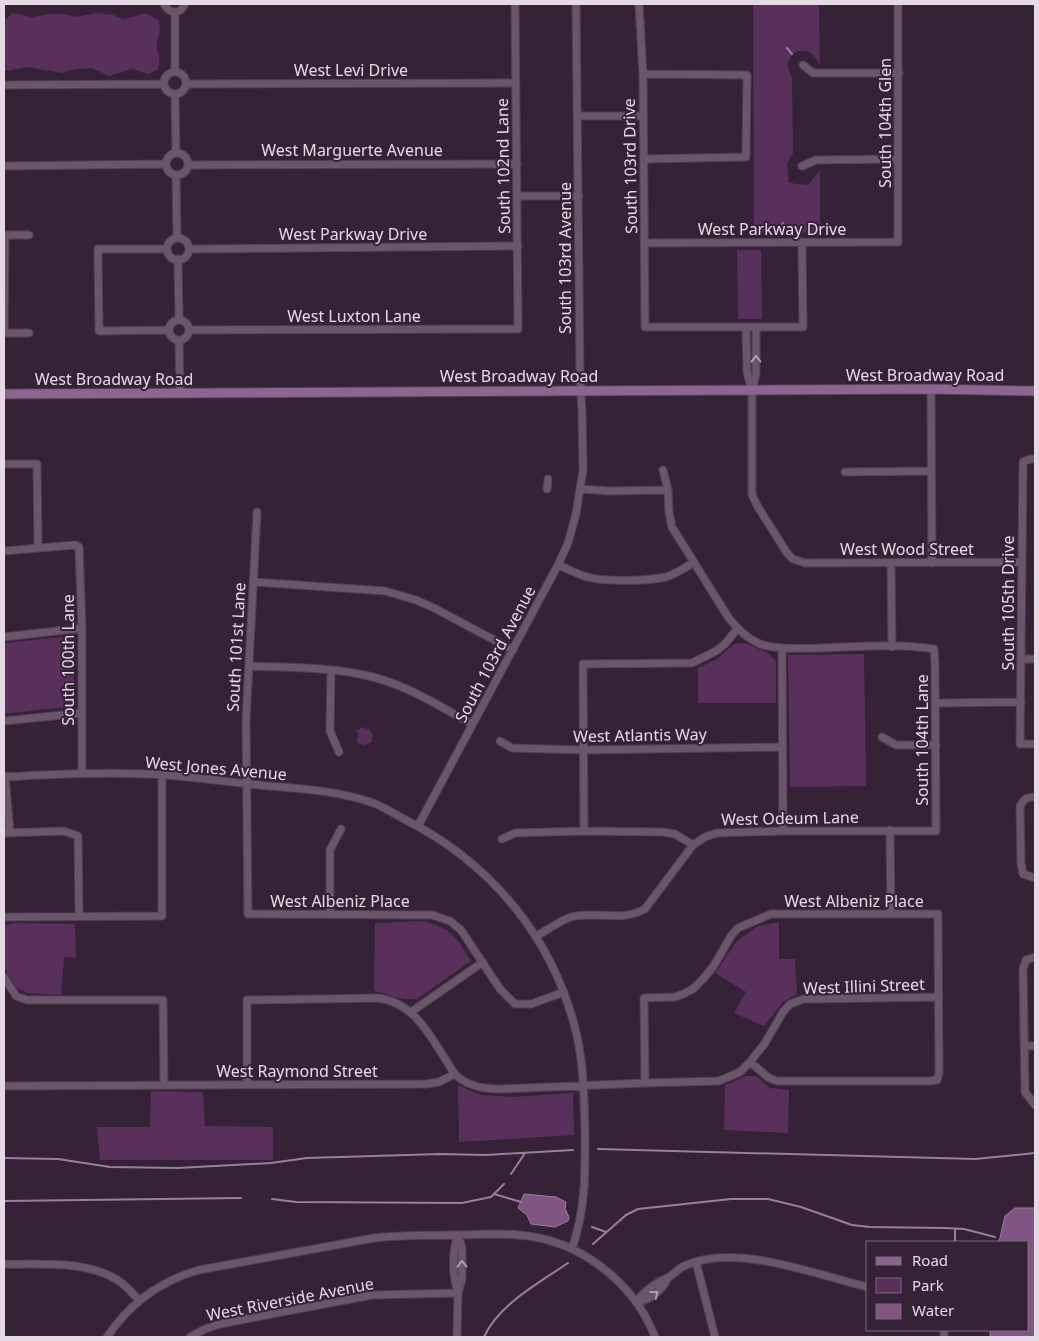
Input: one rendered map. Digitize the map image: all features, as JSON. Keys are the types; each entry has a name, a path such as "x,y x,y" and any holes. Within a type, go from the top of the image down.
{"main road":[{"name":"West Broadway Road","path":"4,394 931,389 1035,391"}],"street":[{"path":"164,4 167,9 175,12 181,10 185,4"},
{"name":"South 102nd Lane","path":"514,4 518,329"},
{"name":"South 103rd Avenue","path":"418,826 558,565 572,528 581,489 583,449 576,4"},
{"name":"South 103rd Drive","path":"639,4 643,74 645,328 746,327"},
{"name":"South 104th Glen","path":"898,4 898,242"},
{"path":"175,12 175,72"},
{"path":"803,65 813,73 899,73"},
{"path":"175,72 185,77 187,84 184,91 175,95 166,90 164,84 168,74 175,72"},
{"path":"643,74 747,75 746,157 644,160"},
{"name":"West Levi Drive","path":"187,84 516,83"},
{"path":"4,85 164,84"},
{"path":"175,95 176,153"},
{"path":"578,116 643,116"},
{"path":"176,153 185,156 188,165 184,174 176,176 168,172 165,164 168,156 176,153"},
{"path":"802,166 816,160 898,159"},
{"path":"4,166 165,164"},
{"name":"West Marguerte Avenue","path":"188,165 517,164"},
{"path":"176,176 178,238"},
{"path":"517,196 579,196"},
{"path":"29,235 4,235 4,333 29,333"},
{"path":"178,238 185,240 189,249 184,257 178,259 170,255 167,249 169,242 178,238"},
{"path":"752,390 748,373 746,327 803,327 802,242"},
{"name":"West Parkway Drive","path":"645,243 898,242"},
{"name":"West Parkway Drive","path":"189,249 518,246"},
{"path":"167,249 98,249 99,331 168,330"},
{"path":"178,259 179,320"},
{"path":"179,320 186,323 189,330 186,337 179,340 173,339 168,330 172,322 179,320"},
{"path":"752,390 756,374 756,327"},
{"name":"West Luxton Lane","path":"189,330 518,329"},
{"path":"179,340 180,394"},
{"path":"931,389 932,563"},
{"name":"West Wood Street","path":"752,390 752,495 762,515 793,559 804,563 1022,562"},
{"name":"South 105th Drive","path":"1035,459 1023,462 1020,744 1035,744"},
{"path":"4,464 37,464 38,548 4,552"},
{"path":"663,470 668,490 672,526 737,629 760,644 782,648 892,646 891,563"},
{"path":"845,472 931,470"},
{"path":"547,489 548,479"},
{"path":"581,489 668,490"},
{"name":"South 101st Lane","path":"248,914 246,784 256,512"},
{"name":"South 100th Lane","path":"38,548 75,545 79,547 82,628 82,774"},
{"path":"558,565 588,578 630,580 666,577 694,562"},
{"path":"254,582 385,591 416,600 434,608 513,650"},
{"path":"4,636 82,628"},
{"path":"584,831 582,664 692,663 716,652 737,629"},
{"name":"South 104th Lane","path":"892,646 934,648 936,831"},
{"path":"782,648 783,831"},
{"path":"1021,659 1035,659"},
{"path":"249,666 352,672 397,685 472,724"},
{"path":"331,670 330,731 339,752"},
{"path":"936,703 1021,702"},
{"path":"4,721 82,713"},
{"path":"882,738 896,746 936,745"},
{"name":"West Atlantis Way","path":"500,741 512,748 583,750 783,747"},
{"path":"4,917 162,916 162,774"},
{"name":"West Jones Avenue","path":"4,776 162,774 340,794 376,805 418,826"},
{"path":"4,776 7,832 64,831 78,836 79,916"},
{"path":"1035,797 1023,800 1020,807 1021,863 1023,874 1035,878"},
{"path":"418,826 464,856 508,898 536,936 564,992 578,1044 584,1085 585,1186 580,1221 572,1249"},
{"path":"330,914 330,850 340,829"},
{"path":"890,830 891,914"},
{"path":"502,839 515,833 584,831 663,832 675,834 693,845 645,909 624,916 572,917 536,936"},
{"name":"West Odeum Lane","path":"693,845 705,837 717,833 936,831"},
{"name":"West Albeniz Place","path":"248,914 432,915 450,921 460,930 483,962"},
{"name":"West Albeniz Place","path":"644,1083 644,998 674,997 693,989 713,967 731,936 738,928 771,914 938,914 939,997"},
{"path":"1035,957 1026,960 1023,969 1025,1092 1035,1105"},
{"path":"411,1012 483,962 508,998 515,1004 540,1001 564,992"},
{"path":"4,977 16,996 27,1000 163,1000 164,1084"},
{"path":"247,1084 247,1000 378,998 393,1002 411,1012 422,1024 455,1074 479,1088 492,1089 719,1082 740,1072 750,1062 769,1078 777,1081 936,1080 940,1074 939,997"},
{"name":"West Illini Street","path":"750,1062 764,1044 783,1012 790,1004 804,999 939,997"},
{"path":"1024,1046 1035,1046"},
{"name":"West Raymond Street","path":"4,1086 426,1084 439,1082 455,1074"},
{"path":"457,1337 458,1293 462,1279 462,1248 458,1235"},
{"path":"107,1337 121,1318 139,1300 164,1283 200,1270 374,1238 458,1235 520,1235 545,1239 572,1249 604,1269 616,1280 636,1302 655,1337"},
{"path":"636,1302 645,1301 663,1288 668,1278 683,1266 709,1259 760,1260 799,1268 866,1286"},
{"path":"696,1262 715,1337"},
{"path":"4,1264 68,1266 91,1270 117,1280 139,1300"},
{"name":"West Riverside Avenue","path":"190,1337 205,1328 220,1324 372,1295 458,1293"}],"green space":[{"path":"753,4 819,4 820,66 813,55 804,51 795,52 788,64 792,77 793,153 787,163 789,183 808,185 820,170 820,232 754,233"},
{"path":"13,13 32,17 63,14 77,17 95,13 113,15 124,19 146,13 159,21 160,29 157,46 159,65 157,70 148,74 132,69 109,76 92,68 76,69 62,73 28,67 4,71 4,21"},
{"path":"737,250 761,250 762,319 738,319"},
{"path":"72,636 75,706 4,714 4,643"},
{"path":"745,643 768,653 776,661 776,703 698,703 698,668 717,659 734,644"},
{"path":"864,654 866,786 790,787 788,655"},
{"path":"362,727 370,730 373,736 371,742 365,745 358,743 356,739 358,739 358,733 355,732"},
{"path":"424,921 441,927 457,939 471,961 417,999 400,998 374,991 375,923"},
{"path":"779,922 779,959 795,959 797,994 783,1002 764,1026 734,1013 746,992 715,973 737,941 758,926"},
{"path":"14,923 75,924 76,958 64,957 61,995 27,993 16,987 4,967 4,925"},
{"path":"746,1076 756,1076 770,1088 789,1090 788,1133 724,1130 725,1085"},
{"path":"458,1085 481,1095 512,1097 573,1093 574,1135 459,1142"},
{"path":"151,1091 203,1092 205,1126 273,1127 273,1160 100,1160 97,1127 150,1127"}],"water":[{"path":"524,1194 556,1197 566,1202 565,1209 569,1217 568,1221 555,1227 531,1224 527,1215 518,1208"},
{"path":"1015,1208 1035,1208 1035,1337 990,1337 990,1331 1029,1331 1029,1241 999,1241 1005,1216"}],"waterway":[{"path":"787,48 792,54"},
{"path":"777,235 783,223"},
{"path":"598,1149 975,1159 1035,1153"},
{"path":"4,1158 58,1159 110,1167 178,1168 271,1163 307,1158 440,1154 486,1155 573,1150"},
{"path":"511,1174 525,1153"},
{"path":"272,1199 296,1202 462,1203 491,1197 504,1184"},
{"path":"494,1194 521,1202"},
{"path":"4,1201 241,1198"},
{"path":"593,1244 626,1215 638,1209 731,1199 768,1199 801,1207 852,1225 964,1229 995,1237"},
{"path":"592,1227 606,1232"},
{"path":"955,1230 955,1241"},
{"path":"484,1337 499,1314 510,1304 568,1263"}]}
